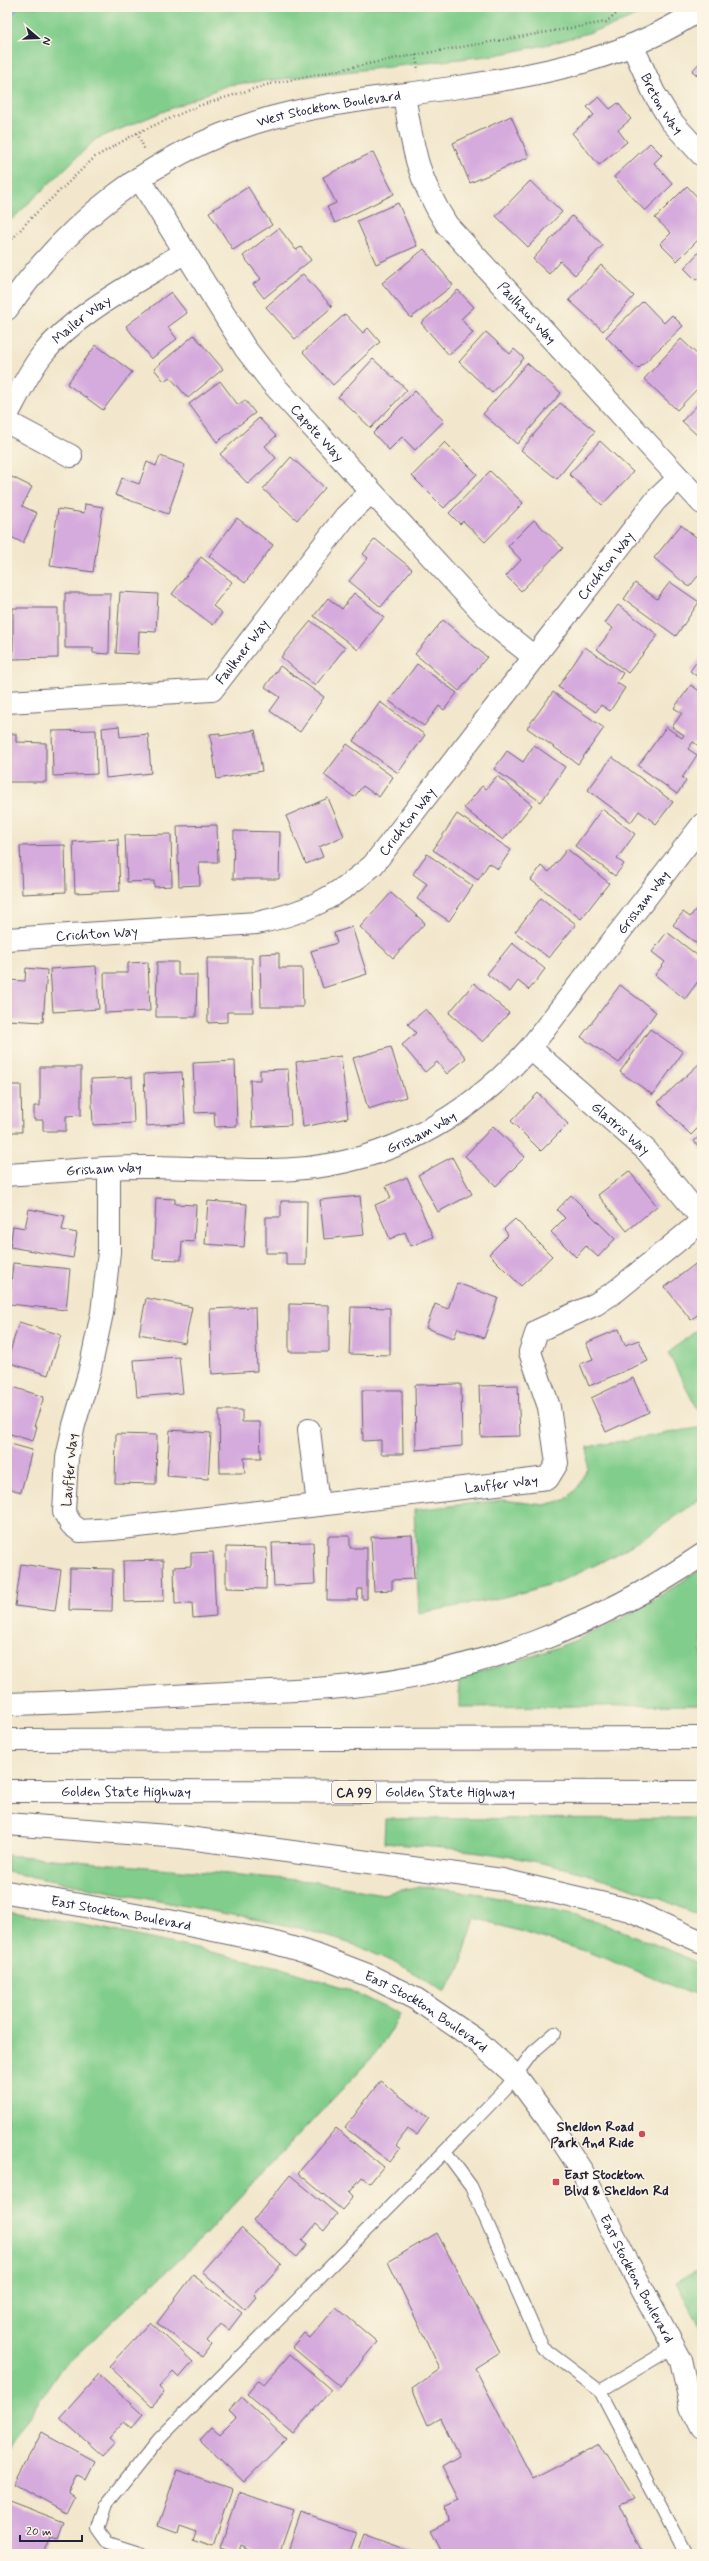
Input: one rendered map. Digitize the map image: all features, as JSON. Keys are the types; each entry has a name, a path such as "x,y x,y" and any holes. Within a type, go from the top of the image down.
{"main road":[{"name":"West Stockton Boulevard","path":"7,309 24,284 56,246 98,207 166,161 211,139 257,122 305,110 548,72 595,60 632,46 702,8"},
{"name":"Breton Way","path":"632,46 654,93 671,121 702,155"},
{"name":"Paulhaus Way","path":"404,95 414,154 421,180 447,225 702,503"},
{"name":"Capote Way","path":"139,178 245,348 272,383 494,625 534,657"},
{"name":"Mailer Way","path":"7,416 35,366 61,335 82,317 185,252"},
{"path":"7,422 71,456"},
{"name":"Crichton Way","path":"7,939 257,923 289,916 320,904 348,887 373,865 656,500 679,478"},
{"name":"Faulkner Way","path":"7,702 212,690 345,517 371,492"},
{"name":"Grisham Way","path":"7,1175 142,1167 294,1169 338,1163 381,1152 409,1141 450,1119 487,1092 530,1048 702,825"},
{"name":"Glastris Way","path":"530,1048 646,1150 702,1220"},
{"name":"Lauffer Way","path":"109,1168 109,1252 102,1313 67,1458 64,1512 71,1524 80,1531 113,1529 548,1478 557,1463 549,1407 530,1352 537,1331 596,1304 616,1291 702,1220"},
{"path":"309,1430 318,1504"},
{"path":"7,1704 352,1686 418,1674 479,1660 545,1638 614,1608 668,1578 702,1555"},
{"path":"7,1740 702,1738"},
{"name":"Golden State Highway","path":"7,1791 702,1792"},
{"path":"7,1824 181,1837 502,1880 630,1910 702,1942"},
{"name":"East Stockton Boulevard","path":"7,1892 72,1902 272,1942 339,1962 396,1988 437,2011 476,2040 516,2076 548,2119 582,2173 677,2353 691,2406 702,2428"},
{"name":"East Stockton Boulevard","path":"677,2353 702,2380"}],"lane":[{"path":"142,2554 108,2543 98,2529 106,2505 159,2439 445,2151 516,2076 533,2052 555,2032"},
{"path":"445,2151 472,2186 542,2346 600,2391 685,2554"},
{"path":"600,2391 677,2353"}],"green space":[{"path":"7,7 657,7 615,25 554,43 496,55 228,85 96,139 7,224"},
{"path":"702,1326 702,1417 668,1353"},
{"path":"702,1427 702,1497 655,1531 605,1560 552,1584 496,1599 419,1613 414,1510 503,1500 544,1505 565,1500 578,1487 587,1469 588,1447"},
{"path":"702,1568 702,1705 459,1707 459,1677 543,1653 592,1633 621,1619 676,1586"},
{"path":"702,1818 702,1917 619,1884 561,1867 502,1855 450,1848 384,1843 385,1819"},
{"path":"7,1855 310,1881 383,1894 420,1886 481,1894 598,1921 681,1955 702,1966 702,1998 589,1952 475,1918 459,1970 444,1992 406,1968 355,1945 300,1928 7,1872"},
{"path":"7,1912 100,1928 279,1967 345,1988 400,2015 378,2051 201,2239 58,2372 7,2450"},
{"path":"702,2268 702,2331 676,2282"}],"building":[{"path":"702,60 702,79 692,71"},
{"path":"599,97 610,109 618,103 631,119 618,130 627,142 599,165 572,133 594,115 587,107"},
{"path":"511,116 529,157 470,183 453,143"},
{"path":"650,143 662,155 654,163 673,184 645,211 614,177"},
{"path":"373,152 394,194 335,223 327,207 336,203 323,177"},
{"path":"530,181 562,212 528,247 496,216"},
{"path":"687,186 702,202 702,236 677,261 660,244 671,233 655,218"},
{"path":"248,187 272,225 233,250 209,212"},
{"path":"398,203 417,246 376,264 357,221"},
{"path":"572,216 603,245 575,275 560,261 549,274 533,259"},
{"path":"279,228 296,250 301,247 311,260 264,298 253,284 261,279 243,256"},
{"path":"424,249 453,285 411,318 382,283"},
{"path":"702,249 702,279 700,277 696,280 684,268"},
{"path":"601,265 634,296 603,331 569,300"},
{"path":"303,274 332,307 295,339 266,307"},
{"path":"458,290 474,307 461,319 473,333 449,355 421,323"},
{"path":"171,292 187,313 168,327 177,339 151,359 126,326"},
{"path":"643,301 664,323 672,315 683,326 638,369 606,337"},
{"path":"345,314 363,333 368,328 380,342 333,385 303,352"},
{"path":"486,332 510,354 514,349 524,358 492,393 459,362"},
{"path":"194,335 223,369 188,398 170,377 164,381 154,369"},
{"path":"681,339 702,359 702,384 677,410 644,379"},
{"path":"96,345 132,372 103,410 67,384"},
{"path":"373,359 407,390 371,428 338,397"},
{"path":"527,363 561,393 517,444 483,414"},
{"path":"220,381 238,405 245,400 255,413 217,442 189,404"},
{"path":"415,391 444,421 415,450 402,437 389,450 373,433"},
{"path":"702,400 702,432 698,436 682,421"},
{"path":"560,403 595,431 557,479 521,450"},
{"path":"259,418 276,436 265,446 276,458 248,484 220,454"},
{"path":"600,441 633,472 602,505 569,474"},
{"path":"445,442 477,474 444,508 412,476"},
{"path":"160,456 185,465 168,514 115,495 122,478 139,484 147,462 156,466"},
{"path":"291,457 325,488 297,520 263,489"},
{"path":"490,471 523,503 485,542 463,521 460,524 449,513"},
{"path":"12,477 32,487 22,506 37,513 23,543 7,535 7,487"},
{"path":"85,504 103,507 93,572 50,566 58,509 84,513"},
{"path":"237,518 273,545 245,583 209,556"},
{"path":"534,520 563,548 521,591 506,576 521,560 508,546"},
{"path":"681,525 702,542 702,571 689,587 654,558"},
{"path":"375,539 412,569 381,607 349,581 368,558 363,554"},
{"path":"201,557 232,582 213,606 222,613 213,625 172,594"},
{"path":"670,582 699,602 676,636 624,599 635,583 657,599"},
{"path":"120,592 158,594 156,632 139,631 138,654 116,653"},
{"path":"65,593 110,593 109,654 93,653 93,648 65,648"},
{"path":"354,593 384,617 358,650 314,616 328,598 342,609"},
{"path":"618,605 658,635 628,673 597,649 613,628 605,623"},
{"path":"13,608 58,608 58,658 13,659"},
{"path":"443,620 487,657 459,691 415,654"},
{"path":"311,621 345,648 315,686 281,657"},
{"path":"585,647 623,673 617,683 625,688 610,711 601,705 596,712 558,687"},
{"path":"702,654 702,680 690,671"},
{"path":"417,664 457,693 444,710 439,706 424,726 389,701"},
{"path":"280,666 324,697 300,732 270,711 280,697 265,687"},
{"path":"691,685 702,693 702,748 693,742 688,749 697,755 682,778 686,781 677,794 638,766 666,727 682,738 684,735 672,727 682,713 674,708"},
{"path":"553,692 604,728 578,764 527,728"},
{"path":"380,702 425,735 398,773 353,741"},
{"path":"119,726 120,737 148,734 151,773 106,778 102,728"},
{"path":"96,730 97,774 53,776 52,731"},
{"path":"255,730 262,771 217,779 210,734 220,733 220,736"},
{"path":"7,734 16,734 16,742 46,743 46,782 7,782"},
{"path":"347,744 393,777 379,797 363,786 354,797 324,775"},
{"path":"534,745 565,767 541,802 494,769 507,751 523,762"},
{"path":"612,757 673,802 656,824 639,811 631,822 588,790"},
{"path":"497,776 532,805 503,840 464,808 482,786 486,789"},
{"path":"328,798 344,836 319,847 323,857 306,864 286,816"},
{"path":"602,809 635,834 617,859 624,864 615,876 575,846"},
{"path":"457,814 511,850 498,869 489,863 478,880 433,850"},
{"path":"217,825 218,862 199,862 200,885 179,886 177,826"},
{"path":"234,831 280,832 279,879 233,879"},
{"path":"171,834 172,886 154,887 154,881 127,882 125,835"},
{"path":"7,839 10,839 9,877 7,877"},
{"path":"118,839 120,891 75,893 73,842"},
{"path":"65,845 66,892 22,894 20,846"},
{"path":"567,849 609,883 581,919 531,880 541,866 549,872"},
{"path":"427,854 473,886 449,921 417,899 427,884 413,874"},
{"path":"391,893 425,923 393,958 360,927"},
{"path":"541,898 576,924 549,958 515,932"},
{"path":"702,901 702,948 673,925 683,912 690,917"},
{"path":"352,927 367,974 323,988 311,951 337,943 334,933"},
{"path":"667,932 702,959 702,976 685,999 655,975 665,962 652,952"},
{"path":"512,943 545,969 529,990 518,981 510,992 487,974"},
{"path":"279,953 279,968 302,968 303,1007 261,1007 260,954"},
{"path":"207,958 252,958 253,1012 227,1012 227,1022 208,1023"},
{"path":"148,962 150,1011 105,1013 104,973 128,973 128,963"},
{"path":"157,962 178,962 178,975 197,975 196,1017 156,1017"},
{"path":"96,966 99,1009 53,1012 50,969"},
{"path":"26,968 47,970 43,1022 7,1020 7,980 25,981"},
{"path":"474,983 509,1013 483,1042 449,1013"},
{"path":"620,985 656,1012 619,1063 581,1037"},
{"path":"426,1009 466,1058 447,1074 437,1062 425,1072 402,1045 416,1033 408,1024"},
{"path":"650,1029 683,1052 653,1095 620,1072"},
{"path":"391,1047 406,1097 368,1109 353,1058"},
{"path":"341,1056 348,1118 303,1127 296,1062"},
{"path":"235,1061 237,1126 215,1127 214,1112 195,1113 193,1063"},
{"path":"702,1061 702,1124 691,1135 658,1102"},
{"path":"40,1067 81,1067 81,1115 66,1116 66,1131 43,1131 43,1120 34,1120 34,1106 40,1106"},
{"path":"288,1069 291,1125 252,1127 250,1080 260,1080 260,1070"},
{"path":"182,1072 185,1123 146,1126 144,1074"},
{"path":"132,1077 134,1123 93,1125 91,1079"},
{"path":"7,1085 21,1085 22,1132 7,1132"},
{"path":"538,1093 568,1124 541,1151 511,1121"},
{"path":"493,1126 525,1157 496,1186 465,1156"},
{"path":"702,1134 702,1151 694,1141"},
{"path":"452,1157 472,1194 438,1212 418,1175"},
{"path":"629,1171 657,1206 627,1231 598,1195"},
{"path":"407,1177 433,1237 411,1246 405,1232 390,1239 375,1205 391,1198 386,1186"},
{"path":"571,1195 615,1239 598,1257 586,1246 576,1257 551,1232 565,1218 557,1210"},
{"path":"360,1196 364,1235 324,1239 320,1200"},
{"path":"156,1198 175,1199 175,1204 196,1205 194,1242 182,1241 181,1260 153,1259"},
{"path":"208,1201 247,1204 244,1247 205,1244"},
{"path":"281,1201 307,1201 306,1265 286,1265 286,1253 266,1253 266,1217 281,1217"},
{"path":"29,1209 65,1216 62,1230 77,1233 73,1258 10,1247 13,1226 25,1228"},
{"path":"515,1219 552,1256 521,1286 489,1254 508,1235 504,1229"},
{"path":"698,1262 702,1268 702,1311 691,1320 665,1287"},
{"path":"13,1263 70,1269 66,1310 9,1304"},
{"path":"457,1283 498,1298 484,1338 458,1328 454,1338 426,1328 435,1304 448,1309"},
{"path":"146,1298 192,1307 185,1343 139,1334"},
{"path":"289,1304 329,1305 329,1352 289,1352"},
{"path":"255,1307 257,1371 212,1374 210,1309"},
{"path":"351,1307 390,1308 390,1355 349,1354"},
{"path":"19,1322 61,1335 48,1375 7,1362"},
{"path":"619,1329 625,1345 639,1340 648,1361 589,1386 580,1364 593,1359 586,1343"},
{"path":"179,1357 183,1393 137,1397 134,1360"},
{"path":"633,1378 649,1412 606,1432 591,1398"},
{"path":"461,1384 462,1446 416,1450 415,1385"},
{"path":"7,1385 44,1397 34,1426 37,1426 33,1441 7,1433"},
{"path":"518,1385 520,1436 481,1437 479,1386"},
{"path":"362,1390 402,1390 403,1454 381,1454 381,1440 363,1441"},
{"path":"219,1410 242,1410 242,1422 260,1422 261,1458 244,1458 245,1473 220,1473"},
{"path":"170,1430 211,1433 208,1479 167,1476"},
{"path":"116,1434 157,1435 156,1484 115,1483"},
{"path":"7,1443 32,1450 21,1492 7,1488"},
{"path":"412,1535 414,1579 392,1580 392,1590 374,1591 371,1537"},
{"path":"328,1536 350,1536 350,1548 367,1548 367,1599 362,1599 362,1589 358,1589 357,1600 327,1600"},
{"path":"313,1542 315,1584 274,1586 272,1543"},
{"path":"226,1547 267,1548 266,1589 226,1588"},
{"path":"213,1552 216,1616 193,1618 192,1603 175,1604 174,1567 191,1566 191,1553"},
{"path":"163,1560 164,1601 124,1602 123,1561"},
{"path":"21,1564 61,1570 55,1611 15,1606"},
{"path":"70,1568 113,1569 112,1611 69,1610"},
{"path":"380,2081 429,2118 417,2135 408,2129 396,2145 400,2149 390,2162 345,2128"},
{"path":"336,2128 383,2167 370,2183 362,2177 349,2193 353,2197 342,2210 298,2173"},
{"path":"290,2175 337,2214 324,2231 316,2224 302,2241 307,2245 297,2257 253,2221"},
{"path":"241,2228 281,2265 254,2295 256,2297 245,2310 202,2271"},
{"path":"437,2233 500,2352 475,2368 533,2479 600,2444 634,2499 619,2505 643,2554 441,2554 429,2531 449,2521 446,2506 459,2500 442,2467 459,2457 440,2418 428,2425 412,2389 440,2369 388,2262"},
{"path":"193,2275 242,2313 229,2330 221,2324 207,2341 211,2345 202,2357 157,2323"},
{"path":"336,2307 377,2342 340,2387 292,2347 304,2333 310,2338"},
{"path":"150,2322 193,2362 179,2378 173,2372 159,2387 164,2393 152,2406 109,2366"},
{"path":"290,2354 331,2390 293,2434 247,2394 259,2380 264,2384"},
{"path":"99,2374 143,2414 131,2428 124,2422 109,2438 115,2443 103,2456 60,2418"},
{"path":"242,2397 286,2439 244,2482 200,2440 212,2427 220,2434 236,2418 229,2411"},
{"path":"42,2432 95,2461 86,2479 77,2475 68,2492 74,2496 66,2512 14,2484"},
{"path":"177,2470 232,2489 213,2545 193,2538 196,2530 179,2524 177,2532 158,2525"},
{"path":"239,2492 294,2511 279,2554 258,2554 241,2546 238,2554 220,2548"},
{"path":"9,2501 64,2522 58,2538 50,2536 43,2554 7,2554 7,2507"},
{"path":"301,2513 357,2532 349,2554 287,2554"},
{"path":"364,2534 419,2554 357,2554"}],"waterway":[{"path":"7,18 16,7"}],"place":[{"name":"Sheldon Road Park And Ride","path":"642,2134"},
{"name":"East Stockton Blvd & Sheldon Rd","path":"556,2182"}]}
